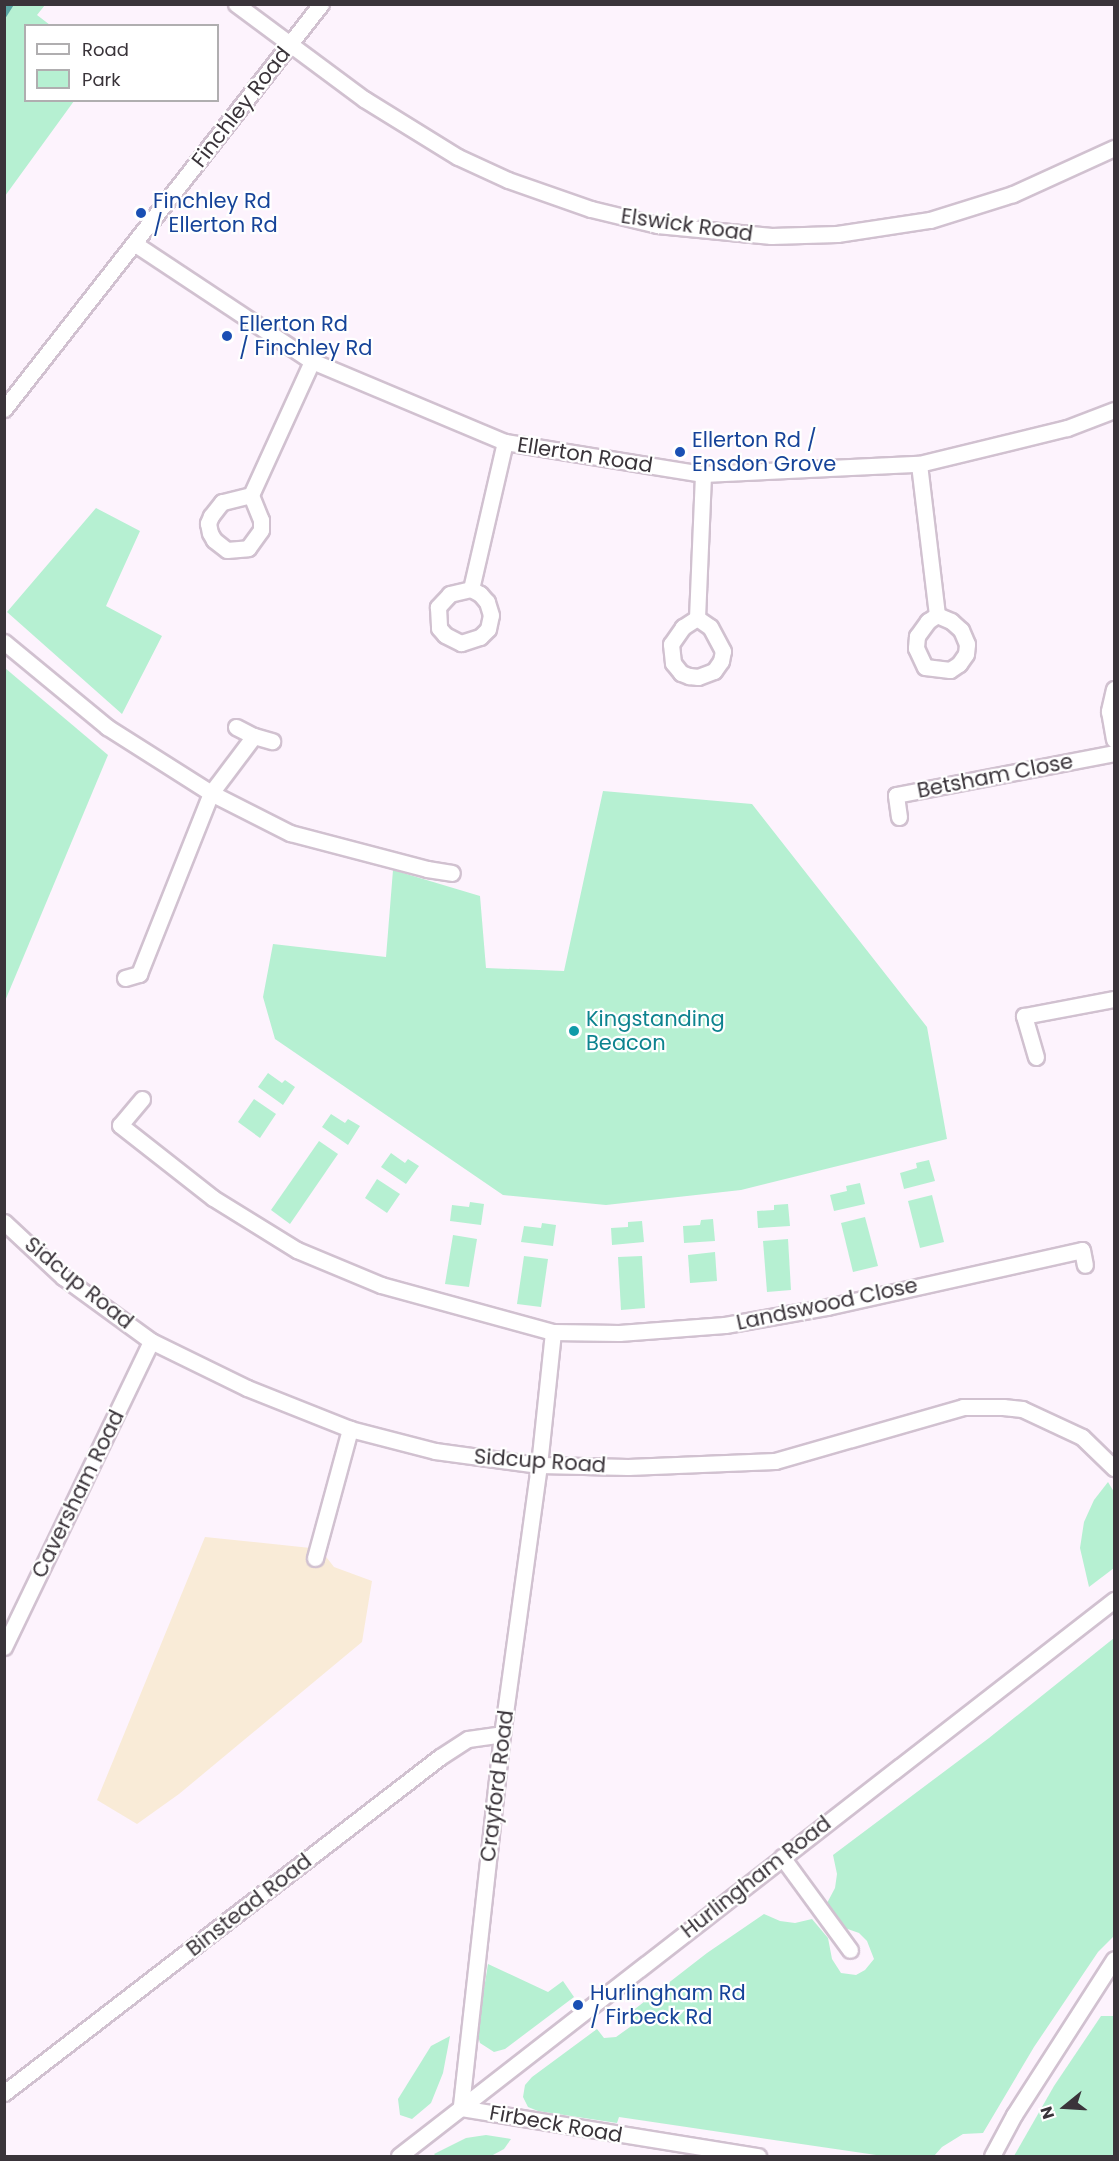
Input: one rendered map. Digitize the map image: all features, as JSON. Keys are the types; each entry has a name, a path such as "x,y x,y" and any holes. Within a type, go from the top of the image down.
{"street":[{"name":"Elswick Road","path":"236,4 364,99 458,157 508,180 591,209 657,225 771,236 837,234 930,220 1013,194 1114,148"},
{"name":"Finchley Road","path":"4,409 321,4"},
{"name":"Ellerton Road","path":"135,244 312,362 505,442 703,474 919,464 1068,428 1114,410"},
{"path":"251,495 312,362"},
{"path":"471,589 505,442"},
{"path":"919,464 937,615"},
{"path":"698,618 703,474"},
{"path":"4,642 107,727 211,793 290,833 427,869 452,873"},
{"path":"1114,689 1109,711 1114,740"},
{"path":"236,727 254,736 272,741"},
{"path":"125,978 139,974 211,793 254,736"},
{"name":"Betsham Close","path":"899,817 897,795 1114,753"},
{"path":"1036,1057 1024,1016 1114,999"},
{"name":"Landswood Close","path":"142,1099 120,1125 213,1198 297,1250 381,1286 553,1332 619,1333 725,1325 827,1307 1082,1250 1085,1265"},
{"name":"Sidcup Road","path":"4,1222 63,1277 152,1341 247,1388 350,1429 435,1451 539,1465 628,1467 776,1461 963,1407 1003,1407 1022,1409 1082,1437 1114,1468"},
{"path":"539,1465 553,1332"},
{"name":"Caversham Road","path":"4,1647 152,1341"},
{"path":"315,1558 350,1429"},
{"name":"Crayford Road","path":"461,2108 502,1734 539,1465"},
{"name":"Hurlingham Road","path":"399,2157 1114,1600"},
{"name":"Binstead Road","path":"4,2093 440,1757 468,1739 502,1734"},
{"path":"782,1857 850,1950"},
{"path":"992,2157 1014,2115 1114,1961"},
{"name":"Firbeck Road","path":"461,2108 692,2152 759,2157"}],"shaded area":[{"path":"205,1537 320,1549 334,1567 372,1581 362,1642 179,1794 137,1824 97,1800"}],"green space":[{"path":"5,4 45,5 37,15 49,24 24,24 24,102 73,102 5,196"},
{"path":"96,508 140,531 106,606 162,636 122,714 7,612"},
{"path":"5,668 108,755 5,1001"},
{"path":"603,791 752,804 927,1027 947,1139 741,1190 606,1205 503,1195 275,1039 263,997 273,944 386,957 393,870 480,896 486,968 564,971"},
{"path":"268,1073 282,1083 285,1080 295,1087 283,1105 258,1087"},
{"path":"254,1099 276,1114 260,1138 238,1122"},
{"path":"331,1114 345,1123 348,1119 360,1126 348,1145 322,1127"},
{"path":"319,1141 338,1154 290,1224 271,1210"},
{"path":"391,1153 405,1163 408,1159 419,1166 406,1184 381,1167"},
{"path":"929,1160 935,1181 904,1189 900,1173 917,1168 916,1163"},
{"path":"377,1179 400,1194 387,1213 365,1198"},
{"path":"860,1183 865,1204 834,1211 830,1195 847,1191 846,1186"},
{"path":"932,1195 944,1242 920,1248 908,1201"},
{"path":"470,1202 484,1204 481,1225 450,1221 452,1205 469,1207"},
{"path":"788,1204 790,1226 758,1228 757,1211 774,1210 774,1205"},
{"path":"865,1217 878,1266 853,1272 841,1223"},
{"path":"713,1219 715,1241 684,1243 683,1226 700,1225 701,1220"},
{"path":"642,1221 644,1242 612,1245 611,1228 628,1227 628,1222"},
{"path":"542,1223 556,1225 553,1246 521,1242 524,1226 541,1228"},
{"path":"453,1235 477,1239 469,1287 445,1284"},
{"path":"788,1239 791,1290 767,1292 763,1241"},
{"path":"715,1252 717,1281 690,1283 688,1255"},
{"path":"524,1256 548,1259 541,1307 517,1304"},
{"path":"642,1256 645,1308 621,1310 618,1257"},
{"path":"1108,1482 1114,1492 1114,1568 1089,1587 1080,1548 1084,1522 1094,1500"},
{"path":"1114,1638 1114,1936 1098,1952 1034,2047 983,2133 963,2134 942,2147 934,2156 883,2156 619,2117 617,2123 538,2111 528,2107 523,2097 525,2085 532,2077 597,2029 604,2038 616,2037 637,2022 631,2012 707,1953 764,1914 780,1921 795,1923 812,1919 828,1938 832,1959 841,1973 856,1975 865,1970 874,1959 867,1941 859,1933 842,1927 826,1905 835,1888 837,1874 833,1855 989,1738"},
{"path":"488,1964 548,1992 563,1981 574,1997 505,2049 494,2052 480,2043 477,2032"},
{"path":"1101,2016 1114,2016 1114,2156 1014,2156 1054,2086"},
{"path":"450,2036 443,2073 431,2103 412,2119 400,2115 398,2099 431,2046"},
{"path":"486,2135 511,2139 504,2149 491,2156 436,2156 434,2154 466,2138"}],"waterway":[{"path":"4,15 11,4"}],"place":[{"name":"Finchley Rd / Ellerton Rd","path":"141,213"},
{"name":"Ellerton Rd / Finchley Rd","path":"227,336"},
{"name":"Ellerton Rd / Ensdon Grove","path":"680,452"},
{"name":"Kingstanding Beacon","path":"574,1031"},
{"name":"Hurlingham Rd / Firbeck Rd","path":"578,2005"}]}
